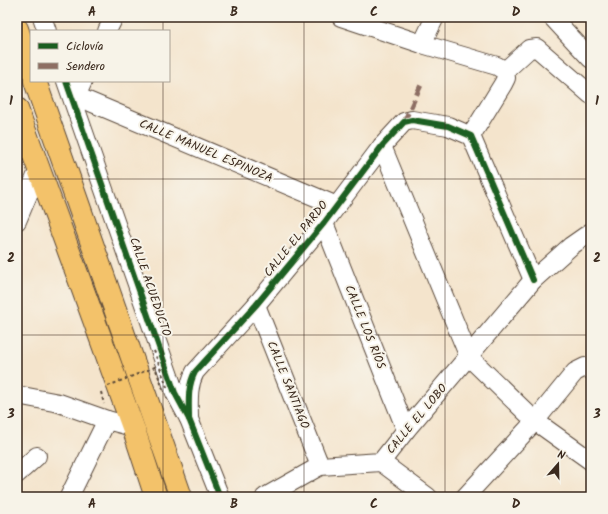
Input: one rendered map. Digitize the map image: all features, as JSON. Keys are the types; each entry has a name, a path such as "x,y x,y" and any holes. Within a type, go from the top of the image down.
{"highway":[{"path":"17,29 30,66"},
{"path":"35,82 181,497"},
{"path":"17,109 29,180 133,427 151,492"}],"street":[{"path":"42,17 47,30"},
{"path":"108,30 114,17"},
{"path":"341,17 422,44 497,66 504,70 506,78 503,84 465,133 533,280"},
{"path":"422,44 435,17"},
{"path":"552,17 591,59"},
{"path":"504,70 529,49 536,48 591,95"},
{"name":"CALLE ACUEDUCTO","path":"67,82 78,92 175,393 190,419 220,497"},
{"name":"CALLE MANUEL ESPINOZA","path":"78,92 337,206"},
{"name":"CALLE EL PARDO","path":"190,419 189,394 191,380 195,372 256,305 324,223 382,146 404,122 412,120 465,133"},
{"path":"382,146 469,357 535,421 591,461"},
{"path":"17,221 29,180"},
{"name":"CALLE LOS RÍOS","path":"324,223 406,430"},
{"name":"CALLE EL LOBO","path":"265,497 320,466 381,462 406,430 533,280 572,246 591,232"},
{"name":"CALLE SANTIAGO","path":"256,305 320,466"},
{"path":"465,497 535,421 575,372 588,368"},
{"path":"17,395 59,403 107,420 133,427"},
{"path":"69,497 107,420"},
{"path":"17,474 36,456"},
{"path":"381,462 428,497"}],"path":[{"path":"108,386 155,367 163,389 167,387 153,348"}],"marked path":[{"path":"404,122 421,85"}],"cycle path":[{"path":"66,82 175,393 189,419 220,497"},
{"path":"189,419 190,389 195,372 256,305 324,223 382,146 404,122 412,120 448,126 471,136 533,280"}]}
